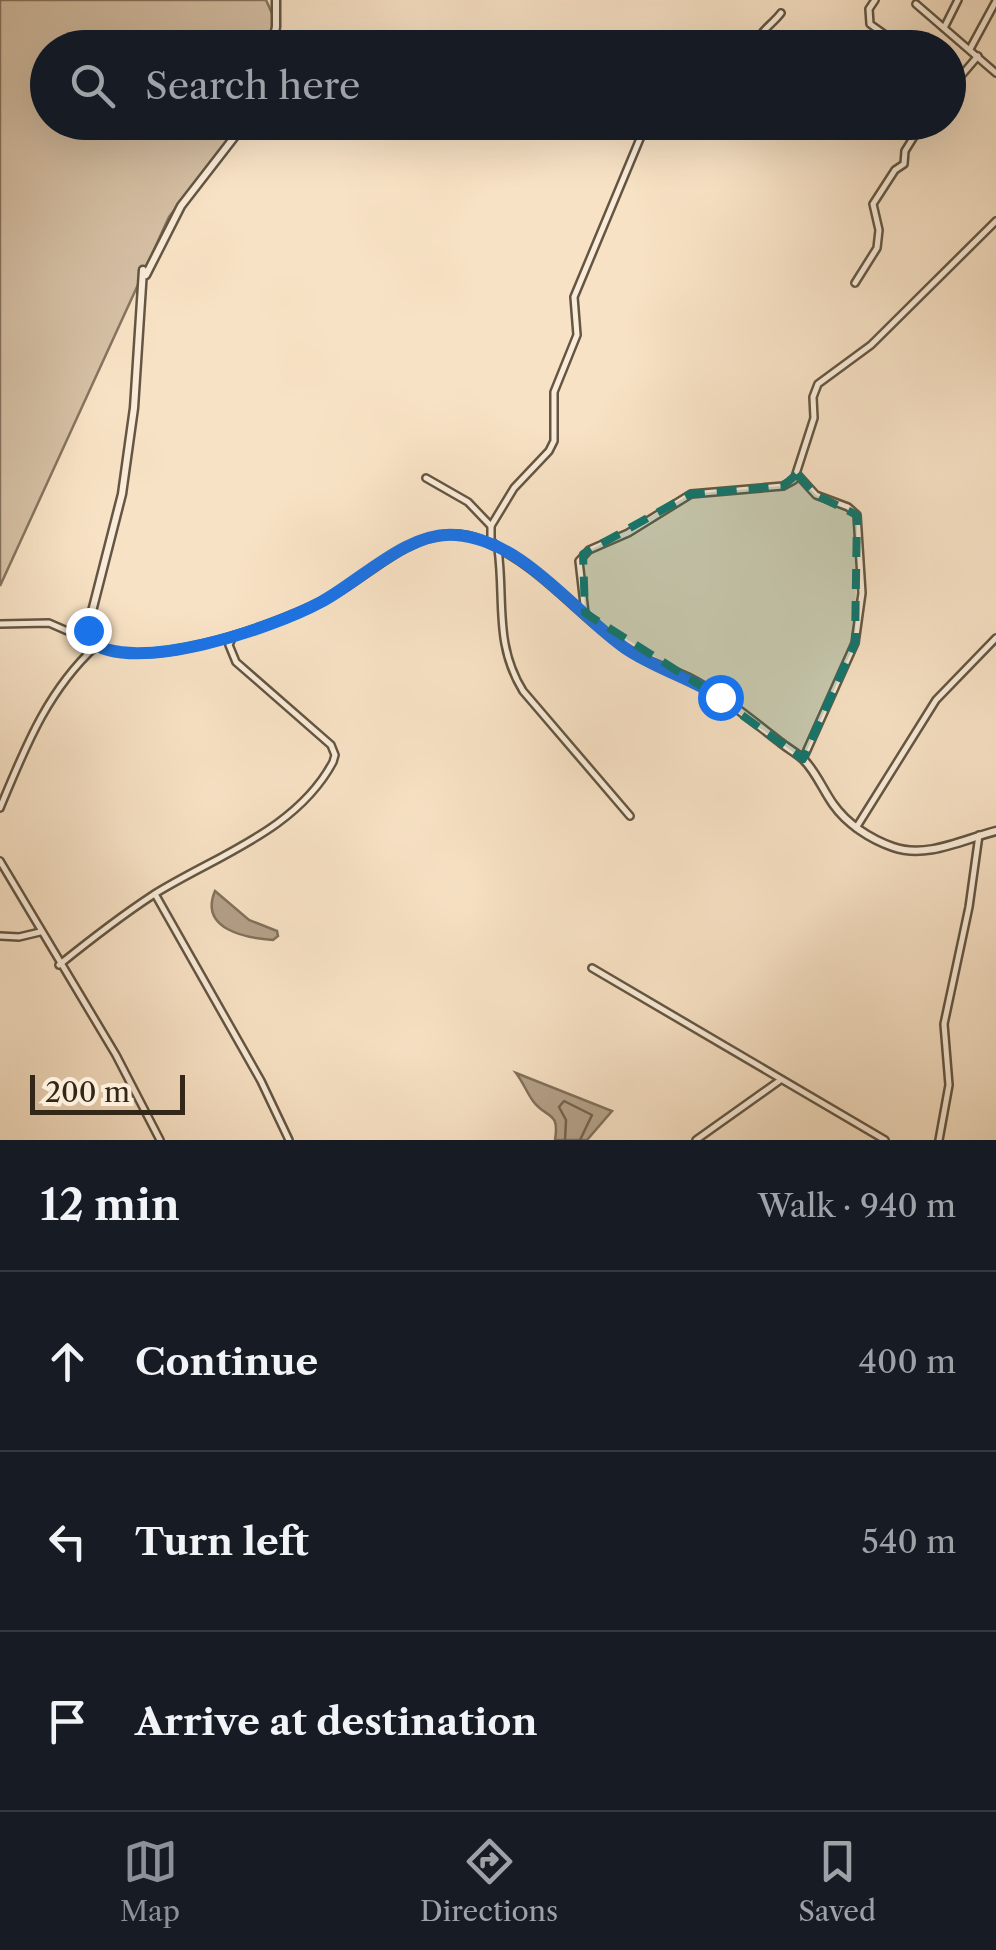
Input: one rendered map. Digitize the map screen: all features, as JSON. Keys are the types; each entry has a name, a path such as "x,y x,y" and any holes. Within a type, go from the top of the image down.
{"street":[{"path":"275,30 276,0"},
{"path":"875,0 869,9 870,24 878,30"},
{"path":"944,28 958,0"},
{"path":"970,49 996,0"},
{"path":"916,4 946,30"},
{"path":"763,30 782,12"},
{"path":"966,46 996,73"},
{"path":"966,70 978,56"},
{"path":"143,281 171,222 232,140"},
{"path":"630,816 510,670 500,620 498,549 491,540 491,526 514,488 554,441 554,392 577,335 574,297 639,140"},
{"path":"855,284 877,248 879,230 873,204 895,170 904,164 905,151 912,140"},
{"path":"585,613 579,562 589,550 628,533 691,494 783,486 797,474 814,418 813,397 818,384 872,345 996,221"},
{"path":"88,640 122,494 134,408 143,270"},
{"path":"797,474 816,495 848,507 856,515 862,593 855,643 803,759"},
{"path":"426,478 468,502 491,526"},
{"path":"0,624 48,623 96,646 117,651 154,652 210,645 317,604 370,568 436,536 479,538 538,573 627,650 703,686 803,759 834,807 856,828 905,850 938,848 996,830"},
{"path":"59,965 155,894 245,846 297,806 333,762 331,745 236,662 229,645 232,636"},
{"path":"856,828 936,700 996,638"},
{"path":"0,808 52,696 66,674 96,646"},
{"path":"939,1140 949,1085 944,1024 969,906 979,835"},
{"path":"0,861 116,1055 160,1140"},
{"path":"155,894 290,1140"},
{"path":"0,936 40,932"},
{"path":"592,968 885,1140"},
{"path":"696,1140 780,1081"}],"highlighted area":[{"path":"797,474 816,495 857,515 855,643 803,759 703,687 585,613 583,554 691,494 783,486"}],"shaded area":[{"path":"0,0 266,0 275,20 272,30 30,30 30,140 230,140 169,217 0,586"}],"water":[{"path":"215,891 249,920 277,931 278,936 273,940 238,934 219,923 213,914"},
{"path":"516,1073 612,1111 587,1140 555,1140 554,1119 533,1101"}],"route":[{"path":"88,630 88,640 106,650 154,652 210,645 317,604 370,568 420,542 448,534 462,535 479,538 538,573 627,650 720,697"}]}
